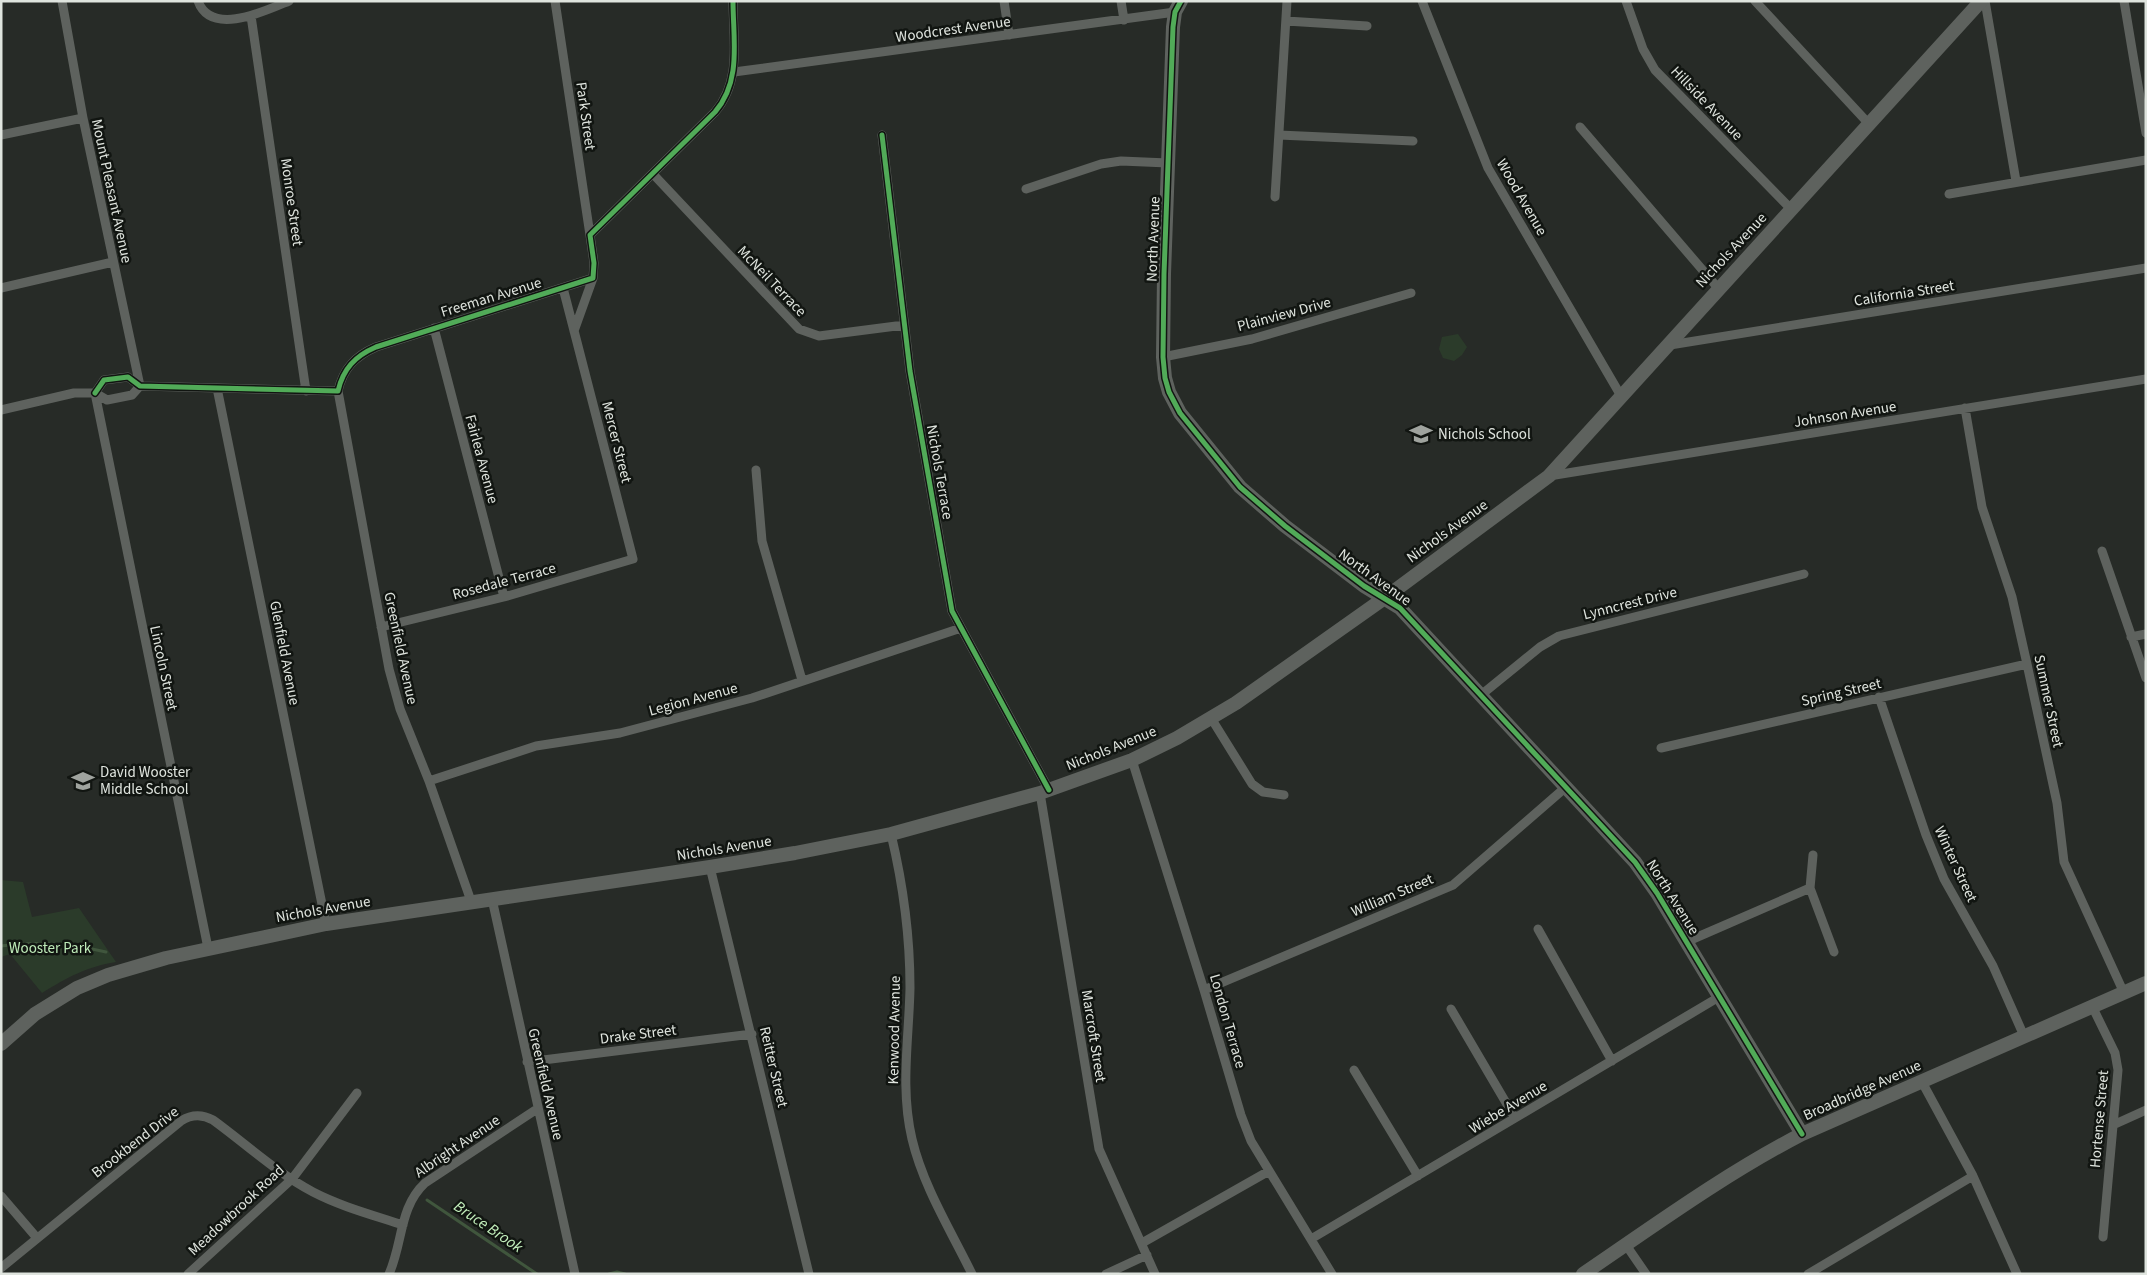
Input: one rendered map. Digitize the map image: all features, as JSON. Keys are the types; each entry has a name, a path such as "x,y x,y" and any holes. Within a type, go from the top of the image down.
{"main road":[{"name":"Nichols Avenue","path":"1,1044 35,1014 77,988 108,974 208,948 326,924 795,854 892,834 1044,791 1132,760 1177,738 1236,703 1386,597 1549,476 1666,345 1981,1"},
{"name":"North Avenue","path":"1178,7 1173,27 1164,357 1165,378 1174,403 1240,487 1285,526 1364,586 1386,597 1400,608 1636,862 1802,1134"},
{"name":"Broadbridge Avenue","path":"1583,1274 1719,1182 1802,1134 2024,1036 2093,1008 2146,983"}],"street":[{"name":"Mount Pleasant Avenue","path":"62,1 83,118 140,386"},
{"path":"198,1 201,10 214,18 222,19 251,16 289,1"},
{"name":"Park Street","path":"555,1 590,236"},
{"path":"574,331 593,278 594,263 590,236 721,105 728,93 734,72 733,1"},
{"path":"1004,1 1009,35"},
{"path":"1121,1 1124,20"},
{"path":"1275,197 1287,1"},
{"name":"Wood Avenue","path":"1422,1 1488,168 1621,396"},
{"name":"Hillside Avenue","path":"1626,1 1643,49 1655,70 1791,209"},
{"path":"1755,1 1869,124"},
{"path":"1985,1 2016,181"},
{"path":"2124,1 2146,133"},
{"name":"Woodcrest Avenue","path":"734,72 1124,20 1178,7"},
{"name":"Monroe Street","path":"251,16 306,391"},
{"path":"1286,21 1367,26"},
{"path":"1,135 83,118"},
{"path":"1580,127 1718,288"},
{"name":"Nichols Terrace","path":"882,135 904,325 949,600 961,628 1044,791"},
{"path":"1279,135 1413,141"},
{"path":"1949,194 2146,160"},
{"path":"1026,189 1101,164 1121,161 1168,163"},
{"name":"McNeil Terrace","path":"653,174 800,329 808,333 825,335 904,325"},
{"path":"1,288 113,262"},
{"name":"California Street","path":"1666,345 2146,268"},
{"name":"Freeman Avenue","path":"338,391 349,366 364,352 593,278"},
{"name":"Mercer Street","path":"563,288 633,559"},
{"name":"Plainview Drive","path":"1164,357 1252,339 1411,293"},
{"name":"Fairlea Avenue","path":"434,328 504,597"},
{"path":"95,393 104,380 128,377 140,386 338,391"},
{"name":"Johnson Avenue","path":"1549,476 2146,379"},
{"path":"1,410 74,393 95,393 106,400 132,395 140,386"},
{"name":"Glenfield Avenue","path":"217,388 326,924"},
{"name":"Greenfield Avenue","path":"338,391 381,627 400,709 429,781 471,901"},
{"name":"Lincoln Street","path":"95,393 208,948"},
{"name":"Summer Street","path":"1965,408 1982,507 2012,597 2027,664 2056,802 2064,862 2124,993"},
{"path":"756,470 762,541 802,680"},
{"path":"2102,551 2146,678"},
{"name":"Rosedale Terrace","path":"381,627 504,597 633,559"},
{"name":"Lynncrest Drive","path":"1481,695 1540,647 1559,636 1804,574"},
{"name":"Legion Avenue","path":"429,781 536,746 620,733 752,698 961,628"},
{"path":"2131,637 2146,634"},
{"name":"Spring Street","path":"1661,748 2027,664"},
{"name":"Winter Street","path":"1879,697 1926,834 1944,879 1993,966 2024,1036"},
{"path":"1211,718 1252,784 1263,792 1284,795"},
{"name":"London Terrace","path":"1132,760 1241,1115 1252,1141 1332,1274"},
{"name":"William Street","path":"1204,990 1453,885 1566,786"},
{"name":"Marcroft Street","path":"1044,791 1099,1149 1155,1274"},
{"name":"Kenwood Avenue","path":"892,834 908,936 910,989 904,1058 909,1127 920,1164 972,1274"},
{"path":"1813,855 1810,888 1834,952"},
{"name":"Reitter Street","path":"710,867 809,1274"},
{"path":"1686,942 1810,888"},
{"name":"Greenfield Avenue","path":"492,899 575,1274"},
{"path":"1538,929 1612,1061"},
{"name":"Wiebe Avenue","path":"1311,1239 1719,997"},
{"name":"Hortense Street","path":"2093,1008 2117,1061 2103,1237"},
{"path":"1451,1010 1515,1118"},
{"name":"Drake Street","path":"527,1062 752,1034"},
{"path":"1354,1070 1418,1176"},
{"path":"1922,1082 1973,1176 2017,1274"},
{"name":"Meadowbrook Road","path":"188,1274 292,1179 357,1093"},
{"name":"Albright Avenue","path":"389,1274 410,1201 425,1183 537,1108"},
{"path":"2113,1125 2146,1110"},
{"name":"Brookbend Drive","path":"1,1268 181,1121 192,1115 203,1115 213,1120 292,1179 343,1206 403,1224"},
{"path":"1142,1243 1270,1171"},
{"path":"1808,1274 1973,1176"},
{"path":"1,1196 37,1238"},
{"path":"1626,1245 1646,1274"},
{"path":"1106,1274 1147,1255"}],"green space":[{"path":"1458,334 1467,347 1462,355 1454,361 1443,358 1439,349 1442,337"},
{"name":"Wooster Park","path":"1,880 23,882 32,917 79,908 116,962 78,973 42,993 10,954 1,957"}],"waterway":[{"name":"Bruce Brook","path":"1,946 54,944 106,952"},
{"name":"Bruce Brook","path":"427,1200 537,1274"},
{"name":"Bruce Brook","path":"609,1274 617,1272 625,1274"}],"cycle path":[{"path":"95,393 104,380 128,377 140,386 338,391 343,376 351,364 376,347 593,278 594,263 590,235 715,112 724,100 733,73 733,1"},
{"path":"1181,1 1175,12 1173,27 1164,274 1163,357 1165,378 1169,392 1180,413 1240,487 1285,526 1364,586 1400,608 1635,862 1657,893 1802,1134"},
{"path":"882,135 910,371 952,611 1049,790"}],"place":[{"name":"Nichols School","path":"1421,434"},
{"name":"David Wooster Middle School","path":"83,781"}]}
